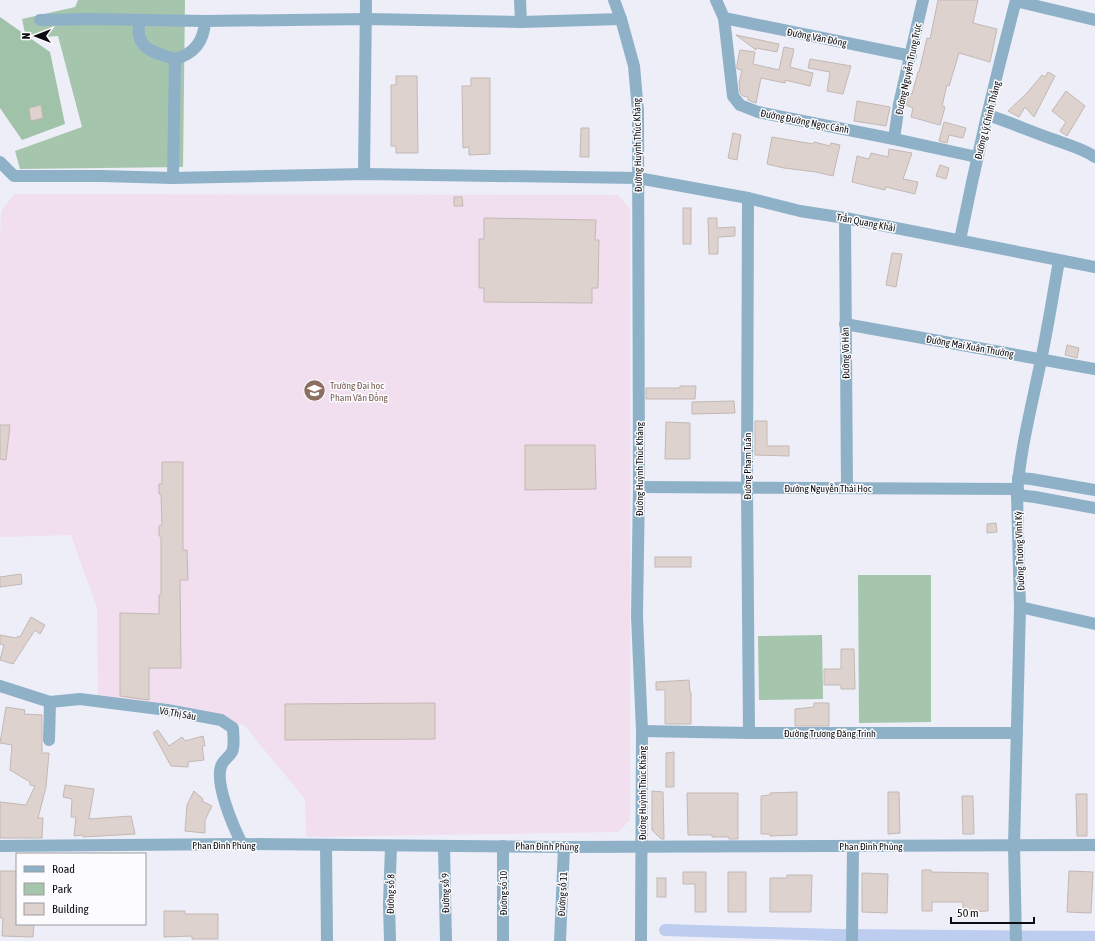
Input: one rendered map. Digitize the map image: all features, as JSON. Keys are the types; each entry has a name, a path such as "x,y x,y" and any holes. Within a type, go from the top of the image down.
{"street":[{"path":"364,174 367,19 366,0"},
{"path":"520,0 521,22"},
{"name":"Đường Huỳnh Thúc Kháng","path":"614,0 634,66 638,111 639,487 637,616 642,731 641,941"},
{"name":"Đường Đường Ngọc Cảnh","path":"716,0 724,18 733,96 740,105 758,112 977,157"},
{"name":"Đường Nguyễn Trung Trực","path":"894,139 899,104 923,0"},
{"path":"1016,0 1095,20"},
{"name":"Đường Lý Chính Thắng","path":"960,240 977,157 1016,0"},
{"name":"Đường Vân Đông","path":"724,18 911,56"},
{"path":"40,20 206,21 367,19 521,22 621,19"},
{"path":"140,20 137,30 143,46 151,52 175,59 186,56 197,47 205,31 206,21"},
{"path":"173,178 175,59"},
{"path":"988,115 1079,148 1095,157"},
{"name":"Trần Quang Khải","path":"0,162 14,176 173,178 364,174 638,178 748,198 800,211 845,218 1095,267"},
{"name":"Đường Phạm Tuân","path":"748,198 747,487 749,733"},
{"name":"Đường Võ Hàn","path":"845,218 847,488"},
{"name":"Đường Trương Vĩnh Ký","path":"1016,941 1014,846 1020,607 1018,487 1022,447 1041,359 1059,261"},
{"name":"Đường Mai Xuân Thưởng","path":"845,324 1095,369"},
{"name":"Đường Nguyễn Thái Học","path":"1018,487 1031,479 1095,490"},
{"name":"Đường Nguyễn Thái Học","path":"639,487 1018,487 1035,497 1095,508"},
{"path":"1020,607 1095,624"},
{"name":"Võ Thị Sáu","path":"0,686 50,702 80,699 159,709 221,720 233,728 234,740 232,752 221,764 220,774 225,805 233,827 242,844"},
{"path":"49,740 50,702"},
{"name":"Đường Trương Đăng Trinh","path":"642,731 749,733 1017,733"},
{"name":"Phan Đình Phùng","path":"0,846 242,844 326,846 564,847 1095,845"},
{"path":"326,846 327,941"},
{"name":"Đường số 8","path":"390,941 389,904 391,846"},
{"name":"Đường số 9","path":"444,846 446,941"},
{"name":"Đường số 10","path":"503,846 503,941"},
{"path":"852,846 852,941"},
{"name":"Đường số 11","path":"560,941 564,847"}],"shaded area":[{"name":"Trường Đại học Phạm Văn Đồng","path":"14,194 618,195 630,209 630,820 618,832 306,837 305,799 244,725 98,697 97,608 71,535 0,537 1,212"}],"green space":[{"path":"78,0 185,0 183,167 20,169 15,151 82,127 58,36 26,38 22,19 75,7"},
{"path":"0,17 50,52 65,124 22,140 0,108"},
{"path":"858,575 931,575 931,722 859,723"},
{"path":"822,635 823,699 759,700 758,636"}],"building":[{"path":"938,0 978,0 973,23 997,29 990,62 959,53 949,86 947,85 942,106 945,107 940,125 911,117 913,108 906,105 909,93 912,94 919,72 927,38 930,39"},
{"path":"736,35 779,44 777,52 756,48 756,50"},
{"path":"784,47 794,49 790,67 813,73 810,86 785,80 785,83 761,78 756,103 748,100 748,97 743,96 740,93 739,83 742,70 737,69 737,64 740,50 755,52 753,64 779,70"},
{"path":"810,59 851,66 843,94 827,91 830,72 808,68"},
{"path":"1048,72 1055,76 1034,117 1025,107 1019,117 1008,111 1027,93 1042,75 1045,77"},
{"path":"396,76 417,76 418,153 396,153 396,146 391,146 391,85 396,85"},
{"path":"471,78 490,78 490,154 469,155 469,147 463,148 462,86 471,86"},
{"path":"1066,91 1085,106 1067,136 1060,131 1066,122 1052,111"},
{"path":"857,101 890,107 886,126 854,121"},
{"path":"41,105 43,118 31,121 29,108"},
{"path":"944,122 966,128 963,138 949,135 947,143 939,141"},
{"path":"581,128 589,128 589,157 580,157"},
{"path":"733,133 741,135 737,160 728,158"},
{"path":"772,137 813,144 814,142 830,146 831,143 840,145 833,176 767,164"},
{"path":"889,149 912,153 903,179 918,182 915,194 886,187 885,190 852,182 857,156 869,159 871,153 888,157"},
{"path":"940,165 949,168 946,179 936,176"},
{"path":"454,197 462,197 463,206 454,206"},
{"path":"683,208 691,208 691,244 683,244"},
{"path":"484,218 596,220 595,240 599,240 598,288 592,288 592,303 484,302 484,288 479,288 479,239 484,239"},
{"path":"708,218 717,218 717,228 735,227 735,236 718,237 718,254 709,254"},
{"path":"892,253 902,254 896,287 886,285"},
{"path":"1067,345 1079,348 1077,358 1065,355"},
{"path":"680,386 696,386 695,399 646,399 646,388 680,388"},
{"path":"734,401 735,413 692,414 692,402"},
{"path":"755,421 767,421 767,446 789,446 789,456 755,455"},
{"path":"666,422 690,423 690,459 665,459"},
{"path":"0,425 10,425 6,460 0,459"},
{"path":"525,445 595,445 596,489 525,490"},
{"path":"162,462 183,462 183,550 187,550 188,580 180,580 181,668 149,668 149,700 120,696 120,613 159,614 159,595 161,595 161,536 159,536 159,526 162,525 161,494 159,494 159,484 162,484"},
{"path":"996,523 997,532 987,533 987,524"},
{"path":"655,557 691,557 691,567 655,567"},
{"path":"21,574 22,584 0,587 0,577"},
{"path":"31,617 45,625 40,634 35,630 13,664 0,660 4,645 0,644 0,635 16,638 18,636 20,637"},
{"path":"841,649 854,649 855,689 841,689 841,685 824,685 824,669 841,669"},
{"path":"689,680 691,692 691,724 665,724 665,690 656,690 656,682"},
{"path":"435,703 435,739 285,740 285,704"},
{"path":"814,703 829,703 829,726 795,726 795,709 814,707"},
{"path":"6,707 25,710 24,714 42,715 42,753 49,753 46,787 38,818 43,818 42,838 0,838 0,802 26,805 35,786 30,785 30,782 10,770 12,745 0,743"},
{"path":"158,730 169,746 182,737 185,741 203,736 205,746 202,746 204,760 188,762 188,767 171,766 153,733"},
{"path":"674,752 674,787 666,787 666,753"},
{"path":"65,785 94,789 89,819 131,816 135,834 83,837 83,835 74,836 76,817 71,817 72,799 63,797"},
{"path":"194,791 203,799 202,801 212,806 205,820 205,833 185,831 187,805"},
{"path":"652,791 663,792 664,839 661,839 652,830"},
{"path":"797,792 797,835 770,836 770,834 761,834 761,796 770,795 770,793"},
{"path":"888,792 899,792 900,833 888,834"},
{"path":"687,793 738,793 738,839 729,839 729,837 712,837 712,835 688,835"},
{"path":"1076,794 1087,794 1087,836 1077,836"},
{"path":"962,796 973,796 974,834 963,834"},
{"path":"922,870 931,870 931,872 988,873 988,911 963,912 963,902 932,902 932,911 922,911"},
{"path":"0,871 16,871 16,925 34,925 33,937 2,936 3,918 0,918"},
{"path":"1069,871 1093,872 1091,913 1067,912"},
{"path":"683,872 706,872 706,912 695,912 695,884 683,884"},
{"path":"728,872 746,872 746,912 728,912"},
{"path":"862,873 888,874 887,913 862,912"},
{"path":"787,875 812,875 811,912 770,912 770,878 787,878"},
{"path":"657,878 666,878 666,897 657,897"},
{"path":"164,911 185,911 185,914 218,914 218,939 192,939 192,936 164,937"}],"waterway":[{"path":"665,930 836,935 1095,937"}],"place":[{"name":"Trường Đại học Phạm Văn Đồng","path":"315,391"}]}
